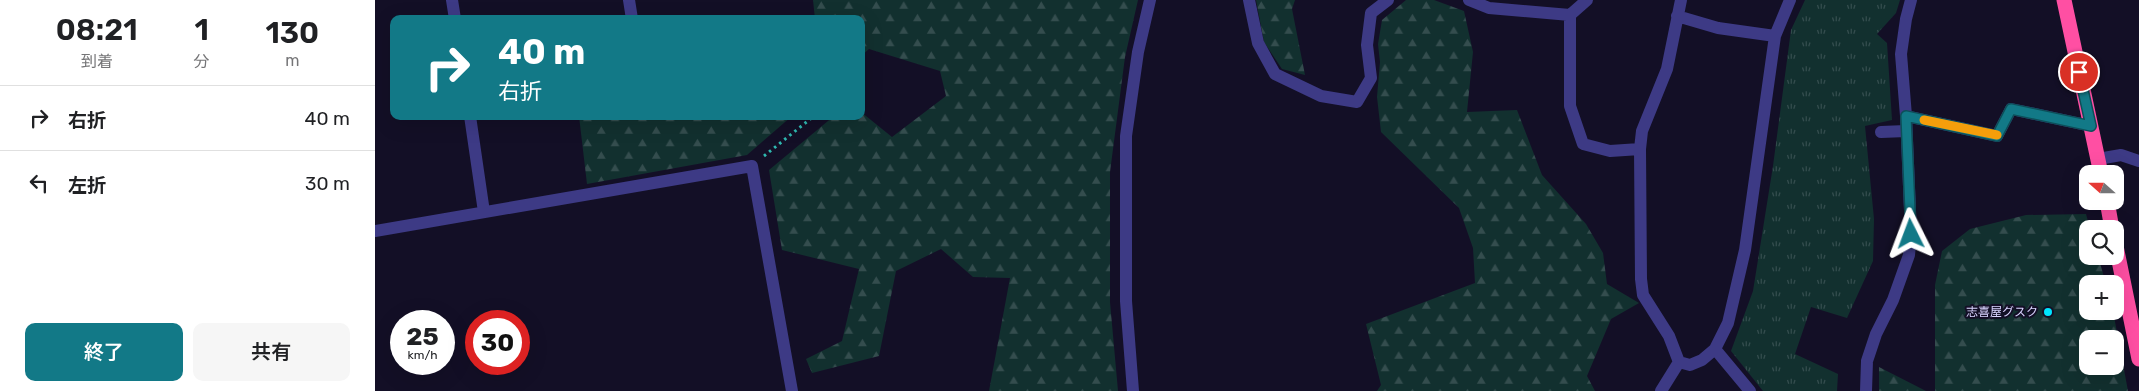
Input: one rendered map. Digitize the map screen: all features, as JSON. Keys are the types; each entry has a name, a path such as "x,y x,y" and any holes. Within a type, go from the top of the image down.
{"highway":[{"path":"2064,0 2099,165"},
{"path":"2120,265 2139,360"}],"street":[{"path":"452,0 454,15"},
{"path":"629,0 631,15"},
{"path":"1133,391 1126,301 1126,136 1138,52 1150,0"},
{"path":"1249,0 1258,43 1275,74 1321,96 1357,102 1371,78 1367,45 1371,13 1388,0"},
{"path":"1469,0 1489,8 1570,15 1587,0"},
{"path":"1679,362 1669,336 1643,295 1641,280 1640,149 1642,131 1667,69 1681,0"},
{"path":"1679,362 1690,365 1702,360 1715,349 1728,323 1745,250 1775,36 1790,0"},
{"path":"1866,391 1867,361 1876,334 1899,285 1909,255 1911,234 1906,116 1901,54 1911,0"},
{"path":"1570,15 1570,106 1583,144 1610,151 1640,149"},
{"path":"1677,16 1718,28 1775,36"},
{"path":"1906,116 1997,136 2011,109 2091,126"},
{"path":"471,120 484,212"},
{"path":"1881,132 1906,131"},
{"path":"2098,159 2121,155 2139,161"},
{"path":"375,231 752,166 792,391"},
{"path":"1715,349 1750,391"},
{"path":"1661,391 1679,362"}],"path":[{"path":"752,166 810,120"}],"green space":[{"path":"813,0 1138,0 1125,57 1110,172 1110,302 1118,391 989,391 1010,278 973,277 941,249 896,271 879,356 812,373 806,359 842,341 859,269 782,250 769,170 829,120 865,120 865,115 892,137 946,96 940,71 869,49 865,52 865,15 815,15"},
{"path":"1256,0 1295,0 1292,9 1305,75 1282,69 1264,42"},
{"path":"1406,0 1434,0 1464,11 1473,52 1467,112 1517,110 1542,175 1586,224 1603,253 1607,284 1639,303 1611,319 1587,376 1595,391 1377,391 1381,385 1366,324 1475,283 1473,248 1459,208 1381,132 1377,97 1380,62 1378,44 1382,20"},
{"path":"1805,0 1900,0 1896,13 1877,34 1887,43 1892,120 1865,126 1874,219 1873,261 1847,318 1811,307 1795,354 1838,374 1837,391 1763,391 1731,351 1753,291 1773,166 1791,30"},
{"path":"579,120 787,120 747,155 587,184"},
{"path":"2086,214 2088,220 2079,220 2079,265 2101,265 2103,275 2079,275 2079,320 2115,320 2117,330 2079,330 2079,375 2124,375 2124,370 2128,391 1935,391 1935,285 1942,251 1970,229 2026,215"},
{"path":"1879,367 1926,391 1879,391"}],"slow traffic":[{"path":"1924,120 1997,135"}],"place":[{"name":"志喜屋グスク","path":"2048,312"}],"route":[{"path":"1911,234 1906,116 1997,136 2011,109 2091,126 2079,72"}]}
